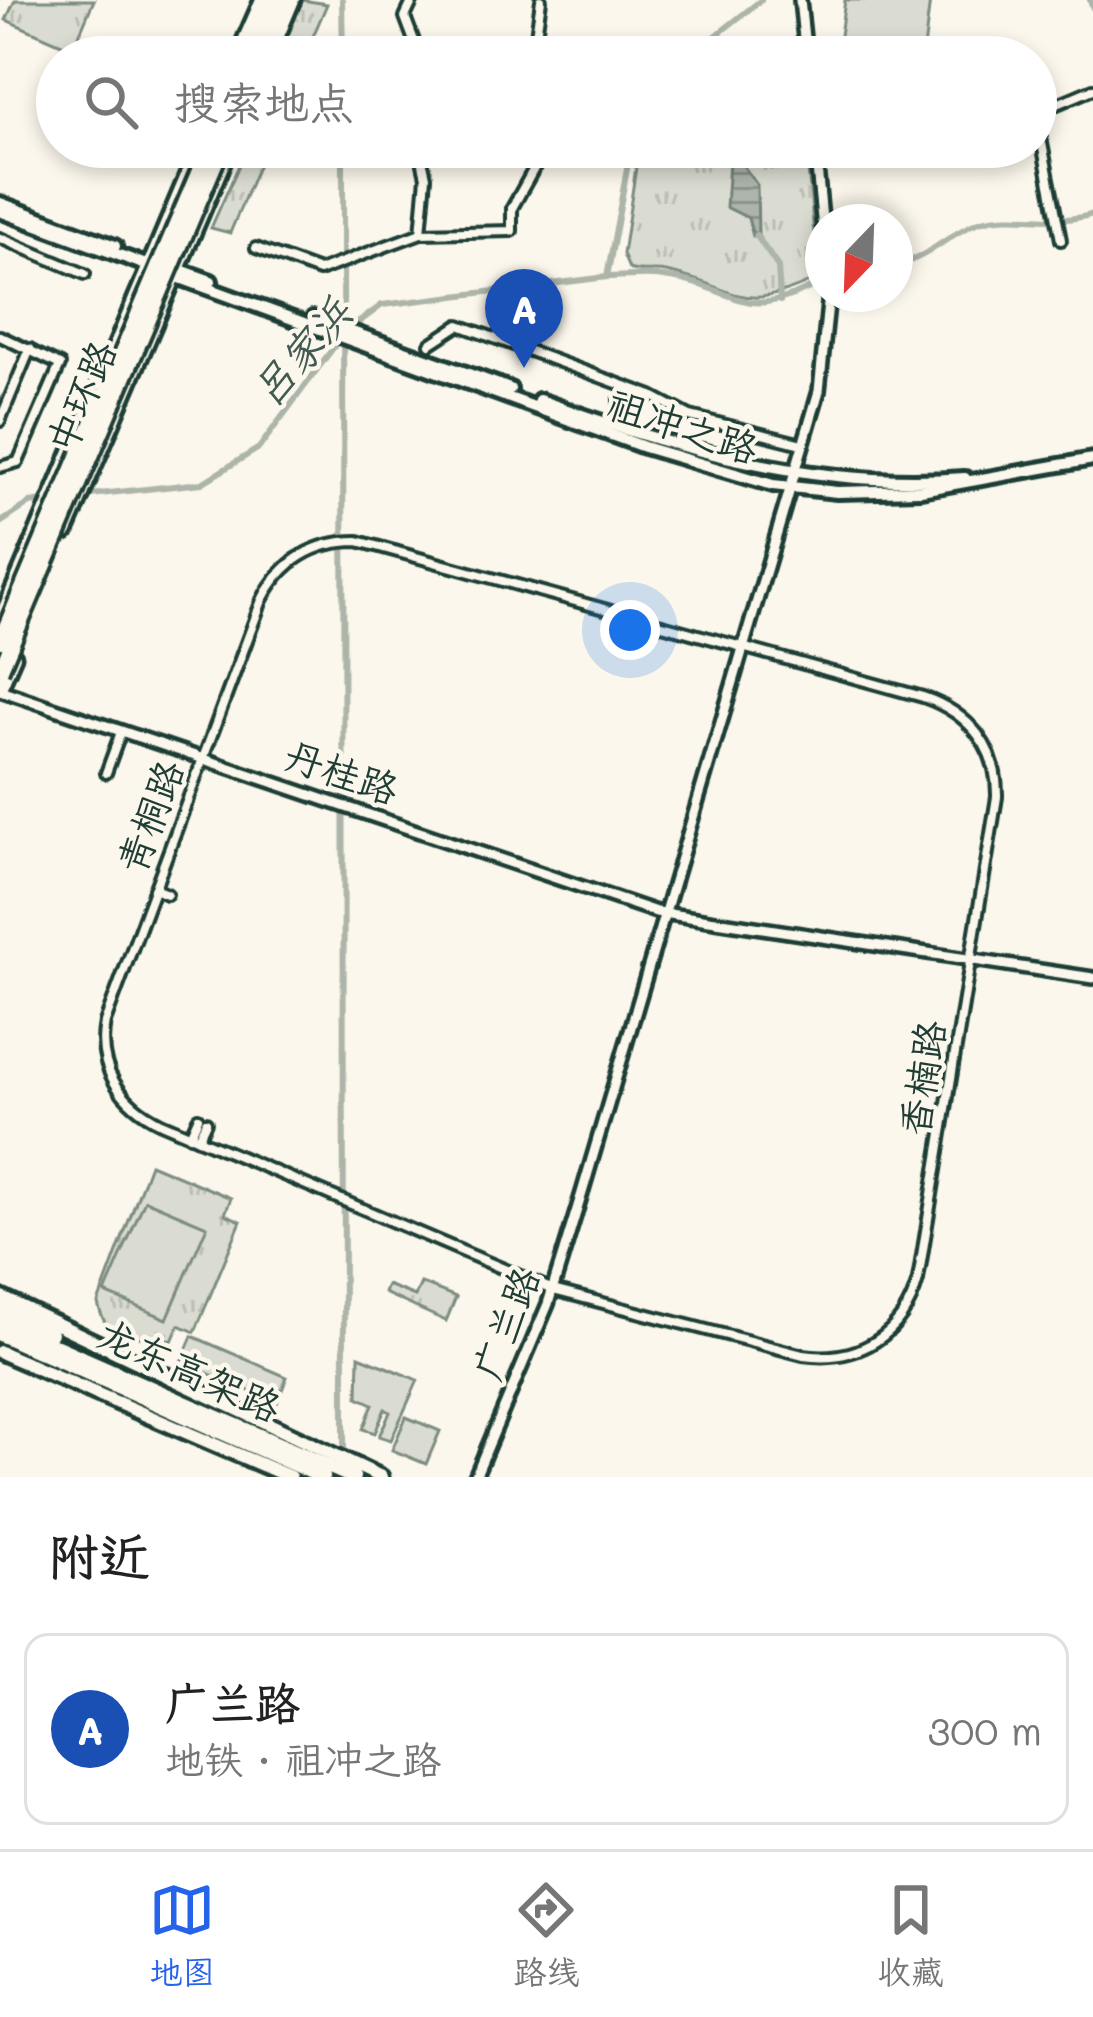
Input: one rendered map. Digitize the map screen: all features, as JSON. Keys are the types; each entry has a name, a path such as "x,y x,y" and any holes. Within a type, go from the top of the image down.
{"highway":[{"path":"256,36 272,0"},
{"path":"273,36 288,0"},
{"name":"中环路","path":"0,641 200,168"},
{"name":"中环路","path":"0,670 217,168"},
{"name":"龙东高架路","path":"1,1310 259,1435 367,1475"},
{"name":"龙东高架路","path":"0,1338 322,1477"}],"main road":[{"path":"246,36 262,0"},
{"path":"0,620 190,168"},
{"path":"0,688 218,168"},
{"name":"祖冲之路","path":"0,207 644,447 791,488 921,490 1093,456"},
{"name":"祖冲之路","path":"378,347 691,451 920,480 1005,472 1093,456"},
{"path":"1,1310 367,1475"},
{"path":"0,1352 290,1477"}],"street":[{"path":"412,36 405,17 413,0"},
{"path":"536,36 541,0"},
{"path":"802,0 806,36"},
{"path":"1057,104 1093,89"},
{"path":"421,233 424,168"},
{"path":"256,248 319,271 421,233 512,231 512,208 534,168"},
{"path":"819,168 822,204"},
{"path":"1048,168 1061,240"},
{"path":"0,238 85,274"},
{"name":"广兰路","path":"798,467 824,370 829,312"},
{"name":"广兰路","path":"475,1477 553,1290 830,356 831,312"},
{"path":"430,344 459,325 690,416 802,444"},
{"path":"0,337 60,365 18,462 0,467"},
{"path":"0,421 31,350"},
{"path":"619,401 630,391"},
{"name":"青桐路","path":"553,1290 194,1137 129,1102 109,1073 105,1022 268,588 296,558 333,542 358,541 744,647"},
{"name":"香楠路","path":"553,1290 803,1355 838,1357 884,1336 906,1311 918,1280 997,797 995,771 980,735 962,716 937,702 744,647"},
{"name":"丹桂路","path":"0,688 203,758"},
{"name":"丹桂路","path":"0,688 665,912 1093,978"},
{"path":"106,773 121,732"},
{"path":"154,889 167,894"},
{"path":"194,1137 202,1120"}],"green space":[{"path":"15,0 94,0 79,36 43,36 6,20"},
{"path":"302,0 327,4 313,36 287,36"},
{"path":"845,0 930,0 926,36 840,36"},
{"path":"238,168 257,168 230,233 211,228"},
{"path":"636,168 808,168 811,204 805,204 805,284 754,297 666,272 629,269 623,254"},
{"path":"150,1164 231,1198 225,1214 241,1221 195,1332 179,1325 172,1341 119,1334 103,1319 98,1303"},
{"path":"145,1200 207,1226 167,1319 105,1293"},
{"path":"421,1283 456,1297 446,1321 384,1293 387,1285 415,1296"},
{"path":"192,1336 287,1377 277,1403 181,1362"},
{"path":"359,1356 418,1380 391,1440 379,1436 390,1412 385,1409 375,1433 363,1429 373,1404 358,1397"},
{"path":"406,1417 440,1431 426,1464 392,1450"}],"shaded area":[{"path":"729,168 745,168 757,185 758,235 753,236 748,218 726,207"}],"waterway":[{"path":"342,0 343,36"},
{"name":"吕家浜","path":"716,36 761,0"},
{"path":"1090,0 1093,8"},
{"path":"343,168 344,1457"},
{"name":"吕家浜","path":"81,496 202,483 259,448 344,333 382,305 607,277 627,168"},
{"path":"913,259 979,222 1093,214"},
{"path":"756,235 778,267 780,301"},
{"path":"607,277 664,277 756,302 805,289"},
{"name":"吕家浜","path":"0,523 30,503 50,500"}],"place":[{"name":"广兰路","path":"524,368"}]}
